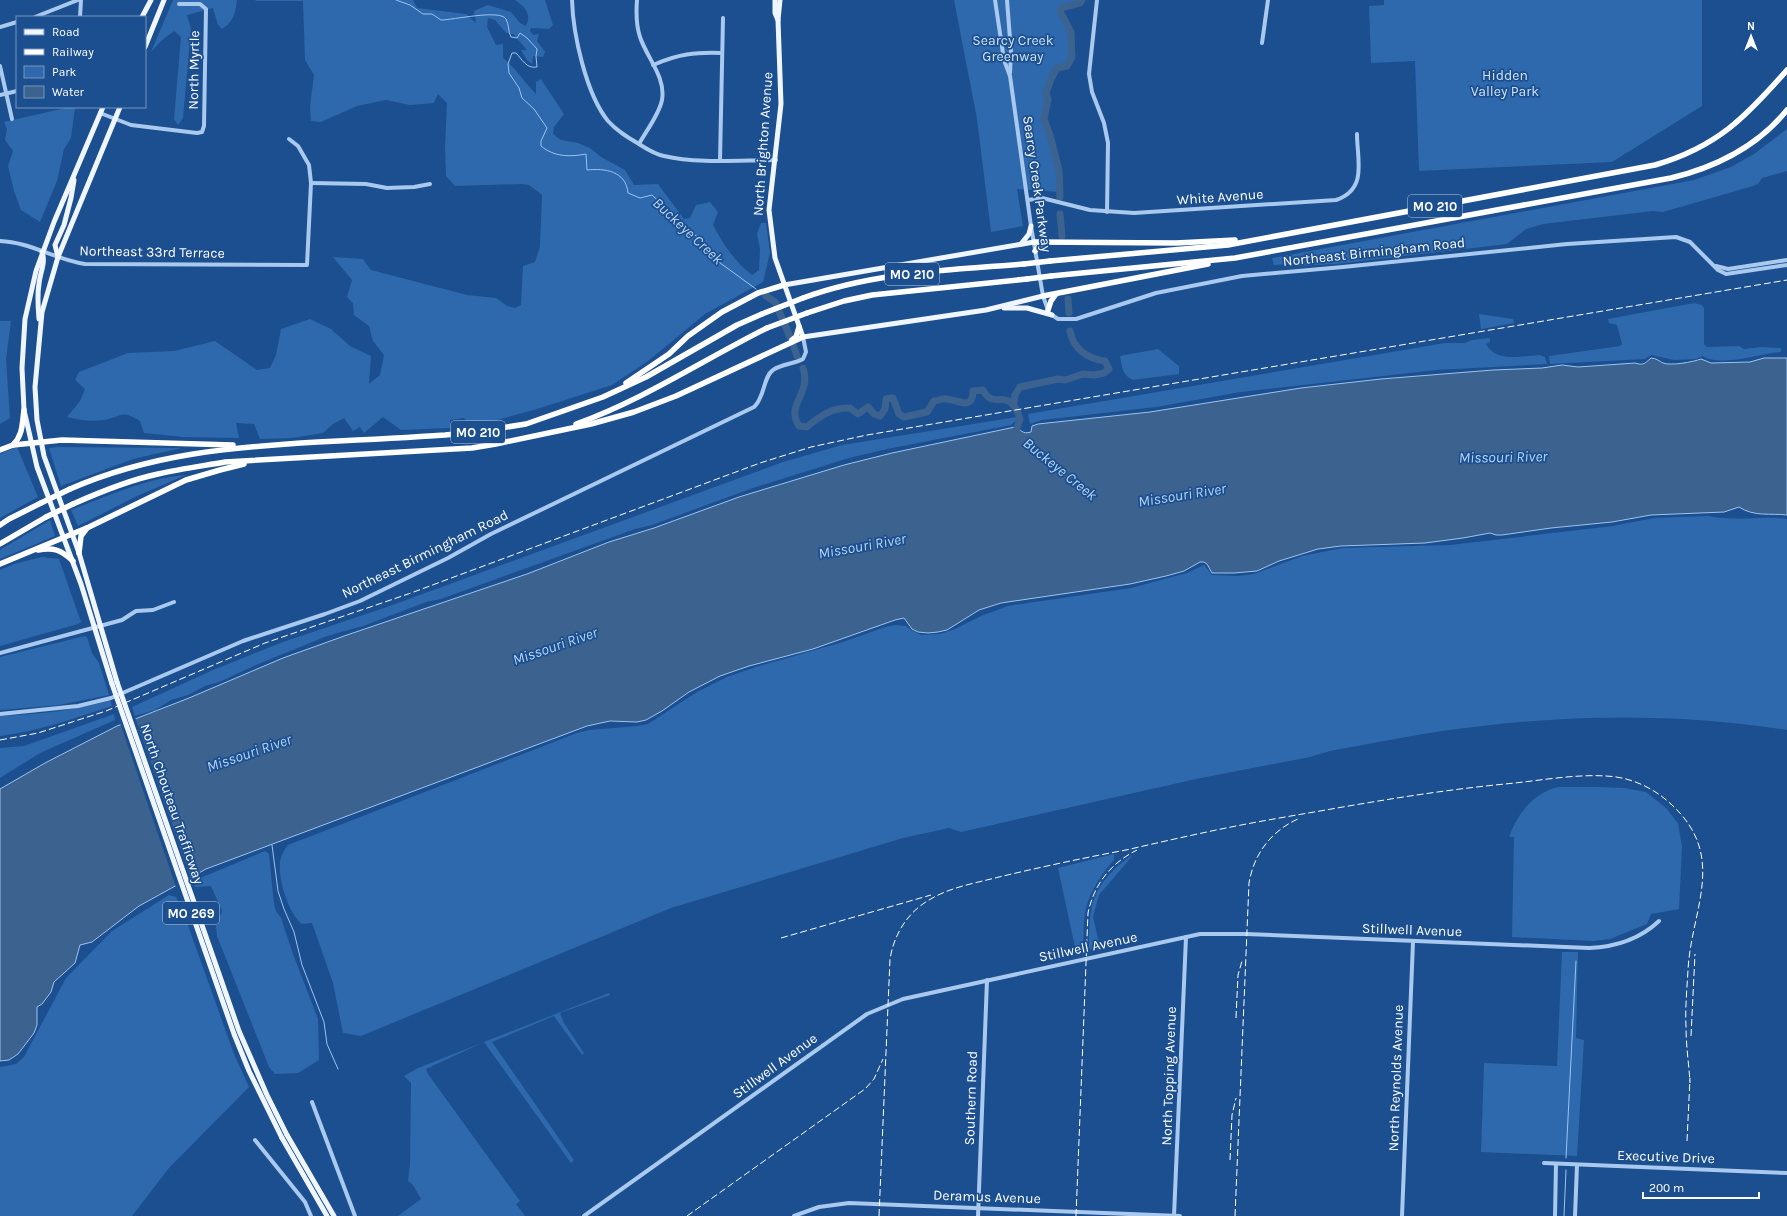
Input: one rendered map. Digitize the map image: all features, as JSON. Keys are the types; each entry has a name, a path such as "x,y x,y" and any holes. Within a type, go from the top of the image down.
{"highway":[{"name":"MO 210","path":"0,526 9,519 41,502 98,477 184,454 256,446 476,432 526,424 603,397 646,377 737,325 762,314 803,298 853,284 901,275 1193,249 1263,238 1641,168 1668,160 1708,143 1737,123 1751,110 1787,70"},
{"name":"MO 210","path":"0,544 46,517 73,504 104,491 156,474 225,462 472,448 561,430 627,404 722,351 767,328 844,301 872,295 1214,261 1263,254 1688,174 1715,165 1739,152 1759,138 1787,110"},
{"path":"1034,242 1176,243 1263,238"},
{"path":"1035,251 1040,245 1048,241"},
{"path":"1043,296 1202,266 1214,261"},
{"path":"603,397 646,371 669,354 688,336 722,312 758,293 784,285"},
{"path":"1048,310 1051,301 1056,294"},
{"path":"791,342 796,337 799,327"},
{"path":"561,430 616,418 651,406 694,388 803,337"},
{"path":"13,445 19,439 22,431 24,410"},
{"path":"0,450 13,445 31,442 62,440 256,446"},
{"path":"0,564 63,536 89,527 186,480 259,461"},
{"path":"79,553 81,536 89,527"},
{"path":"30,551 56,548 73,561"}],"main road":[{"path":"143,16 151,0"},
{"path":"146,45 164,0"},
{"name":"North Brighton Avenue","path":"775,0 775,13 778,20"},
{"name":"North Brighton Avenue","path":"780,0 778,20 781,91 776,160 770,193 769,210 775,258 803,337"},
{"path":"58,257 55,246 64,225 71,198 75,173 102,108"},
{"path":"40,326 45,298 58,257 120,108"},
{"name":"North Chouteau Trafficway","path":"75,173 42,251 30,291 25,319 22,353 24,410 37,467 73,561 94,627 229,1004 267,1094 287,1135 334,1216"},
{"path":"1021,244 1029,234 1031,226"},
{"path":"784,285 1034,242"},
{"path":"40,326 37,306 39,282 44,260 42,251"},
{"path":"803,337 997,308 1043,296"},
{"path":"997,308 1028,308 1052,315"},
{"name":"North Chouteau Trafficway","path":"40,326 36,374 36,407 40,441 47,466 79,553 101,625 114,683 234,1034 249,1071 282,1138 327,1216"}],"street":[{"path":"38,16 80,0 80,16"},
{"path":"572,0 579,47 593,97 601,112 614,128 654,153 673,158 776,160"},
{"path":"637,0 637,19 640,36 662,84 662,101 639,144"},
{"name":"Searcy Creek Parkway","path":"995,0 1004,60 1010,76"},
{"name":"Searcy Creek Parkway","path":"1007,0 1011,52 1010,76 1031,226 1043,296"},
{"path":"1097,0 1089,74 1092,92 1104,123 1108,144 1107,212"},
{"path":"1262,43 1268,0"},
{"name":"North Myrtle","path":"115,119 131,125 197,133 202,132 204,126 206,9 200,4 179,4"},
{"path":"720,160 723,18"},
{"path":"0,27 16,22"},
{"path":"653,65 688,53 722,53"},
{"path":"0,66 12,119"},
{"path":"0,95 16,91"},
{"path":"100,113 115,119"},
{"name":"White Avenue","path":"1028,200 1042,198 1090,210 1107,212 1156,212 1336,200 1349,194 1359,178 1357,134"},
{"path":"289,139 305,154 309,165 311,183 366,184 387,188 414,187 430,184"},
{"name":"Northeast 33rd Terrace","path":"0,241 20,243 70,261 85,264 307,265 311,183"},
{"name":"Northeast Birmingham Road","path":"1052,315 1063,320 1076,319 1156,293 1242,276 1567,244 1676,237 1690,242 1718,270 1726,274 1787,265"},
{"path":"1715,266 1728,269 1787,260"},
{"path":"1043,296 1048,310 1052,315"},
{"name":"Northeast Birmingham Road","path":"0,714 78,706 111,698 243,641 325,614 366,598 448,558 491,534 754,407 762,396 771,372 777,368 803,359 806,352 803,337"},
{"path":"0,653 122,620 136,611 153,610 174,602"},
{"name":"Stillwell Avenue","path":"584,1216 867,1014 903,999 1186,937 1212,933 1413,942 1604,947 1622,943 1653,927 1659,921"},
{"name":"North Topping Avenue","path":"1174,1216 1186,937"},
{"name":"North Reynolds Avenue","path":"1402,1216 1413,942"},
{"name":"Southern Road","path":"978,1216 987,980"},
{"path":"312,1102 355,1216"},
{"path":"255,1140 305,1202 311,1216"},
{"name":"Executive Drive","path":"1544,1163 1787,1173"},
{"path":"1555,1216 1556,1164"},
{"path":"1575,1216 1577,1164"},
{"name":"Deramus Avenue","path":"794,1216 819,1207 845,1203 1180,1216"}],"green space":[{"path":"173,0 237,0 233,17 222,29 218,25 213,8 187,15 191,29 183,118 178,125 174,119 181,37 174,31 162,40 151,52"},
{"path":"413,0 417,8 466,14 476,23 474,11 488,5 511,12 520,23 526,26 528,22 528,14 522,5 515,0 545,0 553,25 549,29 531,28 530,31 533,35 539,34 537,41 545,52 543,57 533,56 532,64 527,60 521,50 527,50 513,34 506,33 495,20 488,18 487,27 496,45 503,44 503,58 512,66 536,94 536,82 541,79 564,114 554,127 553,134 561,140 578,143 590,148 601,157 625,170 634,185 658,184 684,219 690,218 696,205 710,202 718,212 713,225 725,246 752,275 759,270 760,249 757,234 761,223 766,223 770,253 763,282 705,314 648,361 612,385 537,409 472,427 464,418 450,420 450,428 401,430 383,417 364,433 360,427 353,431 344,418 333,424 323,433 292,438 260,439 254,424 236,423 239,438 183,437 144,433 140,421 129,415 122,415 110,419 95,421 67,417 80,401 85,389 75,380 79,372 128,353 174,351 215,341 257,370 270,368 276,355 281,329 310,319 331,329 350,346 371,356 369,384 380,375 384,355 373,341 369,326 354,315 353,303 347,297 352,280 333,257 363,259 371,270 467,295 496,298 507,306 515,308 521,305 523,266 535,262 540,246 542,195 529,185 521,184 455,186 446,176 445,148 447,103 438,94 434,103 410,105 386,100 357,106 321,122 311,121 310,106 314,75 305,60 303,1 255,1"},
{"name":"Searcy Creek Greenway","path":"954,0 1082,0 1080,3 1063,8 1060,11 1071,32 1072,57 1067,66 1057,68 1046,93 1048,99 1044,119 1050,135 1059,170 1060,192 1017,189 1023,226 991,232 977,119"},
{"name":"Hidden Valley Park","path":"1384,0 1702,0 1702,106 1612,162 1419,171 1415,61 1371,63 1369,6 1384,5"},
{"path":"66,108 75,108 71,138 64,149 57,181 40,222 21,210 14,191 8,166 13,151 5,140 7,129 4,122"},
{"path":"1787,129 1787,171 1762,178 1758,184 1753,186 1663,212 1653,211 1543,224 1526,229 1507,244 1336,264 1298,266 1292,264 1274,265 1272,258 1694,180 1731,167 1754,154"},
{"path":"1694,303 1702,305 1704,308 1704,344 1707,347 1739,346 1744,349 1761,347 1781,348 1781,352 1720,361 1703,356 1696,359 1674,360 1651,355 1645,359 1550,364 1549,356 1620,346 1622,344 1617,325 1609,323 1608,319"},
{"path":"1479,314 1513,319 1514,323 1481,329"},
{"path":"0,321 11,321 6,359 10,418 0,424"},
{"path":"1490,338 1490,342 1486,344 1490,350 1496,354 1510,357 1540,355 1545,357 1547,364 1436,370 1241,392 1156,407 1042,420 1030,424 1028,414 1445,343 1465,343 1472,340"},
{"path":"1158,349 1179,366 1179,374 1133,380 1127,376 1122,367 1120,356"},
{"path":"1017,417 1017,420 1011,425 887,449 849,458 750,489 441,599 426,602 363,626 327,636 219,682 205,686 188,695 171,700 155,710 135,716 132,707 213,670 283,642 387,607 783,462 842,445"},
{"path":"17,447 38,497 0,518 0,454"},
{"path":"49,448 182,448 133,459 61,486"},
{"path":"186,475 137,496 78,526 71,510 142,484"},
{"path":"1709,516 1719,518 1787,519 1787,730 1711,721 1635,718 1558,719 1463,728 1330,751 1310,757 1196,779 961,832 949,828 903,838 671,908 361,1036 343,1033 333,983 312,923 302,924 297,919 288,904 282,886 280,862 281,857 288,845 577,733 589,730 648,724 697,692 727,677 843,642 885,627 896,625 906,626 921,635 940,634 1008,606 1131,588 1187,573 1204,565 1212,575 1238,576 1254,574 1302,556 1342,548 1450,545 1613,526 1654,518"},
{"path":"50,520 55,536 0,559 0,550"},
{"path":"42,557 59,559 81,622 0,646 0,570 14,564"},
{"path":"85,636 87,637 92,653 99,663 109,695 59,705 0,710 0,657"},
{"path":"110,700 112,706 57,724 0,736 0,716 56,711 83,707"},
{"path":"114,714 115,720 40,753 0,778 0,748 24,746"},
{"path":"1558,787 1624,788 1646,792 1666,808 1678,823 1682,847 1679,909 1651,914 1647,924 1610,939 1594,941 1512,937 1514,837 1509,837 1512,828 1527,806 1541,794"},
{"path":"265,851 269,854 276,911 281,918 318,1019 319,1060 298,1073 275,1074 269,1067 217,936 216,926 222,911 211,886 195,887 193,881"},
{"path":"1114,854 1114,860 1097,882 1088,901 1084,918 1083,949 1076,952 1058,868"},
{"path":"1133,855 1099,895 1093,917 1100,947 1090,950 1090,920 1096,894 1100,886 1112,872"},
{"path":"169,895 176,897 181,906 234,1054 249,1087 169,1168 132,1216 0,1216 0,1067 16,1064 24,1057 66,978 112,931"},
{"path":"1562,952 1578,952 1576,1038 1584,1040 1577,1156 1481,1152 1484,1063 1557,1066"},
{"path":"609,993 610,995 560,1013 564,1023 584,1053 582,1055 554,1016 492,1042 574,1160 571,1163 484,1042"},
{"path":"483,1043 426,1069 428,1074 520,1201 516,1204 525,1216 398,1216 421,1199 413,1185 408,1181 410,1164 411,1083 404,1076 418,1068"}],"water":[{"name":"Missouri River","path":"1651,358 1667,364 1676,364 1701,359 1711,363 1750,362 1764,358 1787,358 1787,515 1750,512 1739,507 1724,512 1651,515 1612,522 1551,528 1502,535 1490,533 1425,543 1341,546 1318,549 1279,561 1257,571 1234,573 1212,573 1207,564 1200,562 1184,571 1130,584 1001,603 979,610 947,630 938,632 918,632 912,629 904,618 895,620 813,649 749,666 720,676 689,692 646,720 637,722 610,721 587,726 206,869 139,906 92,942 80,945 75,963 54,982 51,992 42,1004 37,1007 37,1025 34,1033 18,1054 9,1060 0,1061 0,789 45,763 117,726 189,698 283,658 527,574 609,542 654,528 739,497 844,465 892,453 1015,427 1028,433 1031,432 1032,426 1038,424 1150,412 1301,388 1381,379 1493,370 1542,368 1562,365 1578,367 1635,363 1642,364 1646,363"}],"pier":[{"path":"135,717 191,879 176,887 120,723"}],"waterway":[{"name":"Buckeye Creek","path":"396,0 410,5 423,14 432,14 441,20 486,15 502,16 506,19 511,37 517,38 520,33 537,49 537,67 527,65 516,53 512,53 508,64 509,73 519,88 522,98 534,109 547,128 541,141 541,146 546,150 562,155 574,156 586,154 587,170 614,172 623,180 628,193 640,198 652,195 673,215 679,223 710,248 716,260 756,289"},
{"path":"1060,197 1059,170 1050,135 1044,119 1048,99 1046,93 1057,68 1067,66 1072,57 1071,32 1060,11 1062,8 1080,3 1082,0"},
{"path":"1060,214 1062,236"},
{"name":"Buckeye Creek","path":"766,296 775,302 790,337"},
{"path":"1068,299 1069,313"},
{"path":"1014,403 1015,395 1020,387 1058,379 1065,380 1083,374 1094,375 1104,373 1109,369 1105,361 1093,358 1082,352 1074,343 1070,331"},
{"name":"Buckeye Creek","path":"794,347 797,356"},
{"name":"Buckeye Creek","path":"803,368 805,377 804,385 795,411 799,426 807,427 816,419 827,413 844,408 850,408 858,414 868,407 874,414 880,416 885,409 886,399 893,398 899,414 904,417 927,412 934,401 942,399 967,403 970,401 973,391 983,390 987,396 992,399 1006,400 1016,409 1020,419 1016,431 1018,435"},
{"path":"272,845 278,891 294,932 302,965 324,1022 327,1044 338,1069"},
{"path":"1566,1158 1576,961"},
{"path":"1564,1216 1566,1170"}],"railway":[{"path":"0,740 38,733 106,711 265,643 411,593 760,463 811,447 867,435 1787,280"},
{"path":"879,1216 890,959 895,941 903,925 908,917 921,905 954,889 972,883 1015,873 1231,827 1366,803 1459,789 1556,778 1606,776 1642,784 1658,793 1672,805 1689,825 1699,844 1702,864 1702,884 1690,948 1686,998 1686,1034 1690,1083"},
{"path":"1235,1216 1249,883 1255,862 1266,844 1281,829 1300,818"},
{"path":"1076,1216 1088,913 1099,884 1105,876 1119,861 1137,850"},
{"path":"781,938 931,895"},
{"path":"1691,1036 1695,954"},
{"path":"1236,1018 1238,975 1242,961"},
{"path":"687,1216 865,1089 874,1079 883,1059"},
{"path":"1687,1141 1690,1078"},
{"path":"1230,1160 1232,1115 1236,1098"}]}
